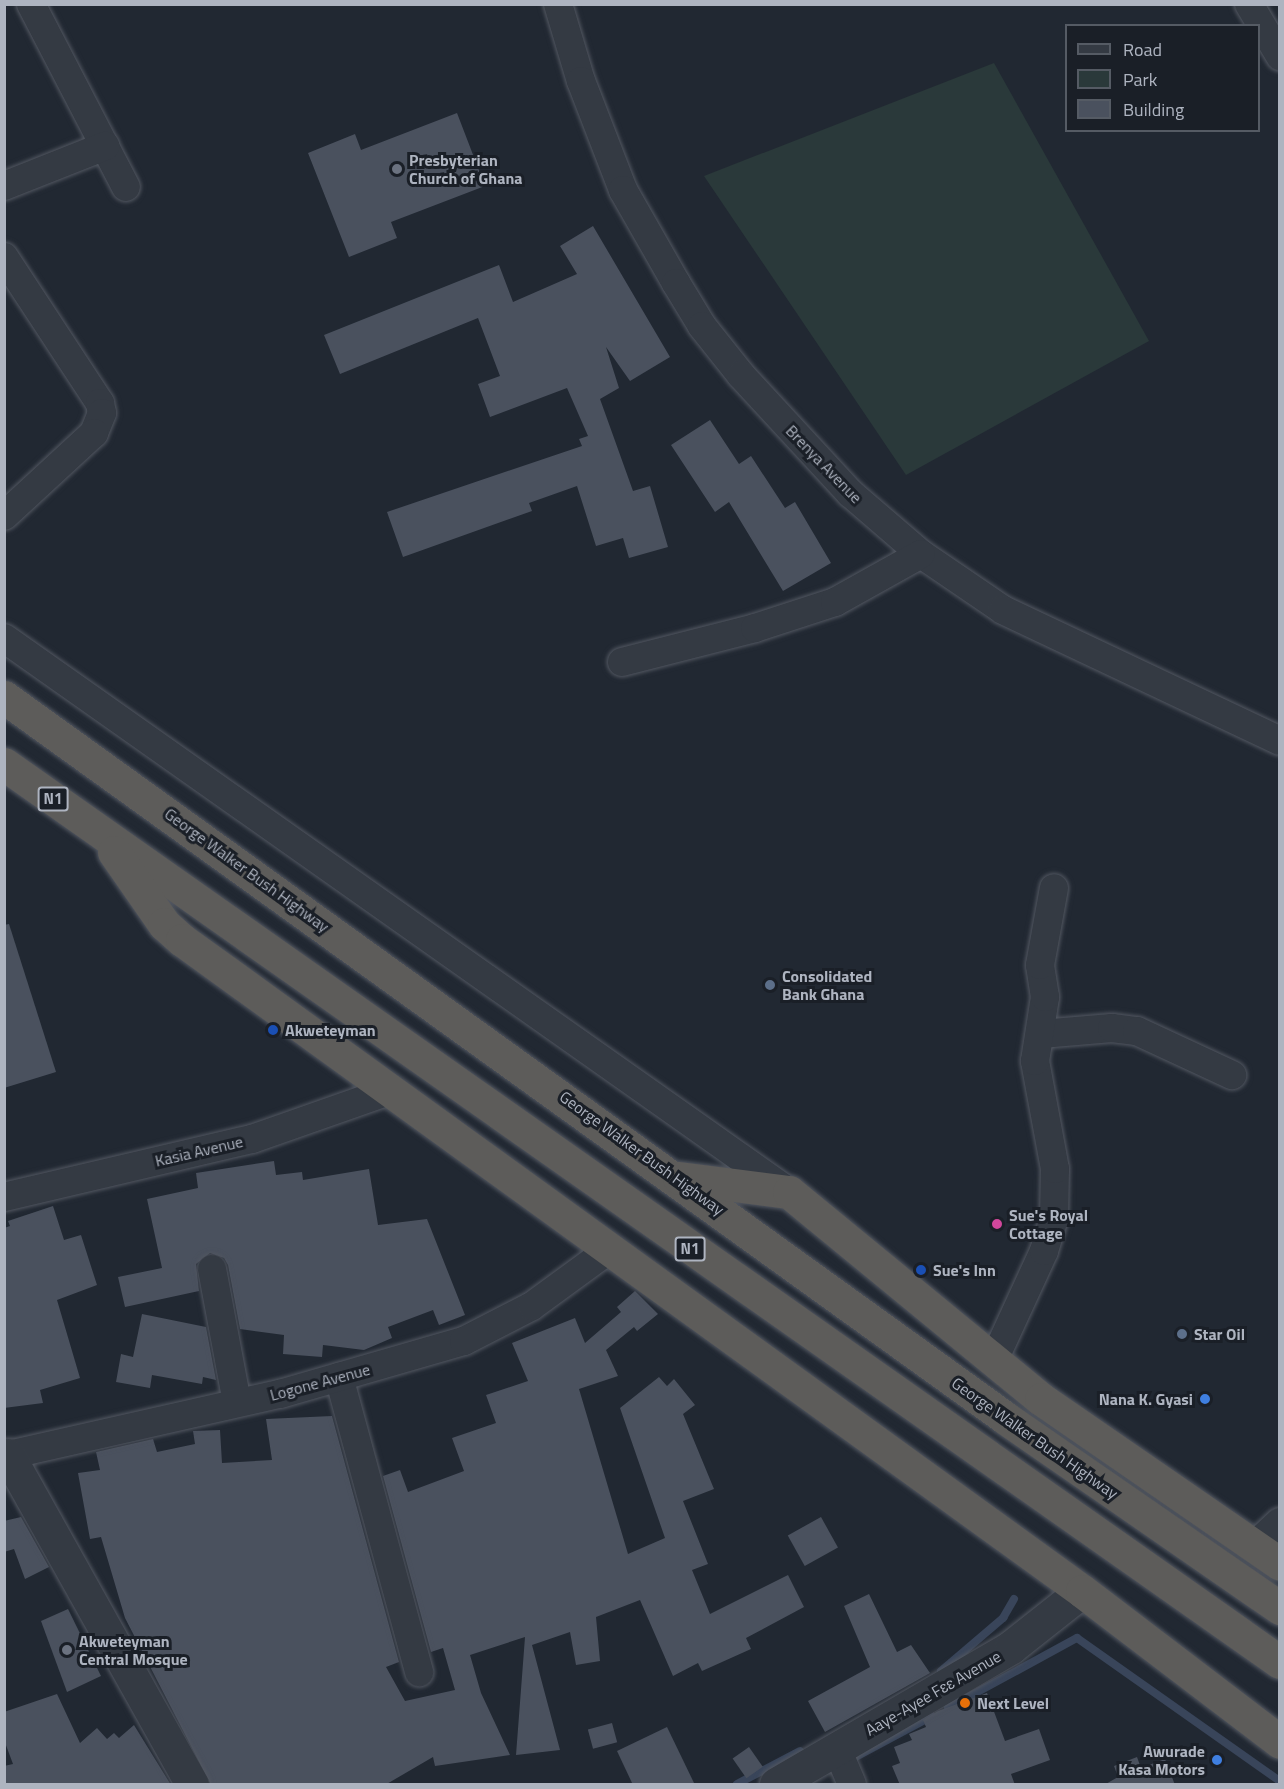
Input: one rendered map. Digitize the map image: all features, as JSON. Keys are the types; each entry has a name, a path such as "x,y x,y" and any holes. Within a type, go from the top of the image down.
{"highway":[{"name":"George Walker Bush Highway","path":"4,697 677,1178 1004,1417 1280,1608"},
{"name":"N1","path":"4,764 1280,1662"},
{"path":"101,834 164,924 182,940 1082,1591 1280,1742"},
{"path":"677,1178 789,1192 993,1362 1267,1555"}],"street":[{"path":"31,4 126,187"},
{"name":"Brenya Avenue","path":"558,4 581,81 623,190 702,326 811,453 850,493 921,554 1003,610 1276,734"},
{"path":"1249,4 1280,56"},
{"path":"4,186 105,146"},
{"path":"4,257 100,403 102,413 94,433 4,516"},
{"path":"622,662 755,628 835,602 921,554"},
{"path":"4,638 789,1192"},
{"path":"993,1362 1044,1251 1054,1219 1055,1169 1035,1060 1041,1034 1045,997 1040,965 1054,888"},
{"path":"1041,1034 1112,1028 1137,1030 1232,1075"},
{"name":"Kasia Avenue","path":"4,1197 252,1139 388,1091"},
{"name":"Logone Avenue","path":"6,1455 237,1403 464,1341 532,1306 610,1249"},
{"path":"212,1269 237,1403"},
{"path":"339,1377 418,1672"},
{"path":"6,1455 192,1785"},
{"path":"1267,1555 1280,1522"},
{"name":"Aaye-Ayee Fɛɛ Avenue","path":"776,1785 1011,1647 1082,1591"},
{"path":"837,1749 852,1785"}],"green space":[{"path":"994,63 1149,341 906,475 704,176"}],"building":[{"name":"Presbyterian Church of Ghana","path":"457,113 485,186 391,222 397,238 349,257 308,153 355,134 361,150"},
{"path":"593,226 670,357 630,381 606,347 619,388 600,399 633,491 650,486 668,547 629,558 623,538 596,546 577,486 529,503 532,511 403,557 387,512 582,446 579,439 588,436 567,388 490,417 478,384 500,376 478,318 340,374 324,335 499,265 513,302 577,274 560,246"},
{"path":"710,420 739,464 751,456 785,508 795,502 831,563 783,591 729,502 715,512 671,445"},
{"path":"9,924 56,1072 4,1088 4,925"},
{"path":"274,1161 276,1175 302,1172 303,1180 369,1169 378,1225 427,1219 465,1315 439,1325 433,1310 388,1327 392,1338 364,1350 323,1345 322,1357 283,1354 284,1335 240,1329 228,1265 224,1258 210,1253 196,1264 199,1291 125,1307 118,1277 162,1268 147,1199 198,1188 196,1173"},
{"path":"53,1206 64,1240 81,1235 97,1285 57,1300 80,1378 40,1390 43,1403 4,1408 4,1228 10,1226 8,1221"},
{"path":"635,1291 658,1314 637,1331 634,1327 606,1350 618,1376 579,1389 628,1554 665,1538 620,1408 659,1377 667,1386 674,1379 695,1405 683,1414 714,1489 683,1501 708,1564 692,1570 710,1614 788,1575 804,1607 746,1638 751,1649 702,1671 698,1663 673,1676 640,1600 596,1617 600,1661 576,1665 570,1632 532,1645 560,1750 516,1755 525,1637 470,1655 481,1693 510,1755 435,1766 433,1757 385,1785 211,1785 125,1618 101,1537 90,1539 78,1473 100,1470 96,1452 153,1439 157,1452 195,1444 193,1431 220,1430 222,1463 272,1460 266,1419 332,1416 399,1662 386,1667 405,1701 455,1690 443,1648 431,1652 383,1476 400,1470 408,1492 464,1471 452,1438 496,1423 486,1395 528,1381 512,1343 575,1318 585,1343 621,1312 617,1307"},
{"path":"142,1314 206,1327 216,1380 203,1377 202,1384 152,1375 150,1388 116,1382 121,1354 133,1357"},
{"path":"21,1517 49,1567 25,1579 14,1549 4,1552 4,1521"},
{"path":"821,1517 838,1548 805,1566 788,1535"},
{"path":"869,1594 897,1652 911,1645 930,1673 825,1732 808,1701 870,1667 844,1606"},
{"name":"Akweteyman Central Mosque","path":"68,1609 101,1676 67,1692 41,1621"},
{"path":"987,1693 1005,1741 1039,1729 1050,1760 1011,1774 1015,1785 900,1785 892,1766 900,1763 894,1747 912,1740 909,1734 926,1727 923,1720 938,1711"},
{"path":"57,1694 80,1743 97,1728 107,1739 114,1733 119,1738 134,1725 171,1785 4,1785 4,1766 13,1764 4,1740 4,1712"},
{"path":"612,1723 617,1742 593,1749 588,1729"},
{"path":"667,1727 695,1785 633,1785 617,1751"},
{"path":"749,1747 763,1767 746,1778 733,1758"},
{"path":"1137,1757 1141,1768 1165,1759 1175,1785 1104,1785 1118,1777 1114,1766"}],"waterway":[{"path":"941,1671 1003,1618 1014,1599"},
{"path":"948,1708 1077,1638 1280,1781"},
{"path":"848,1761 932,1716"},
{"path":"737,1784 800,1751"}],"place":[{"name":"Presbyterian Church of Ghana","path":"397,169"},
{"name":"Consolidated Bank Ghana","path":"770,985"},
{"name":"Akweteyman","path":"273,1030"},
{"name":"Sue's Royal Cottage","path":"997,1224"},
{"name":"Sue's Inn","path":"921,1270"},
{"name":"Star Oil","path":"1182,1334"},
{"name":"Nana K. Gyasi","path":"1205,1399"},
{"name":"Akweteyman Central Mosque","path":"67,1650"},
{"name":"Next Level","path":"965,1703"},
{"name":"Awurade Kasa Motors","path":"1217,1760"}]}
